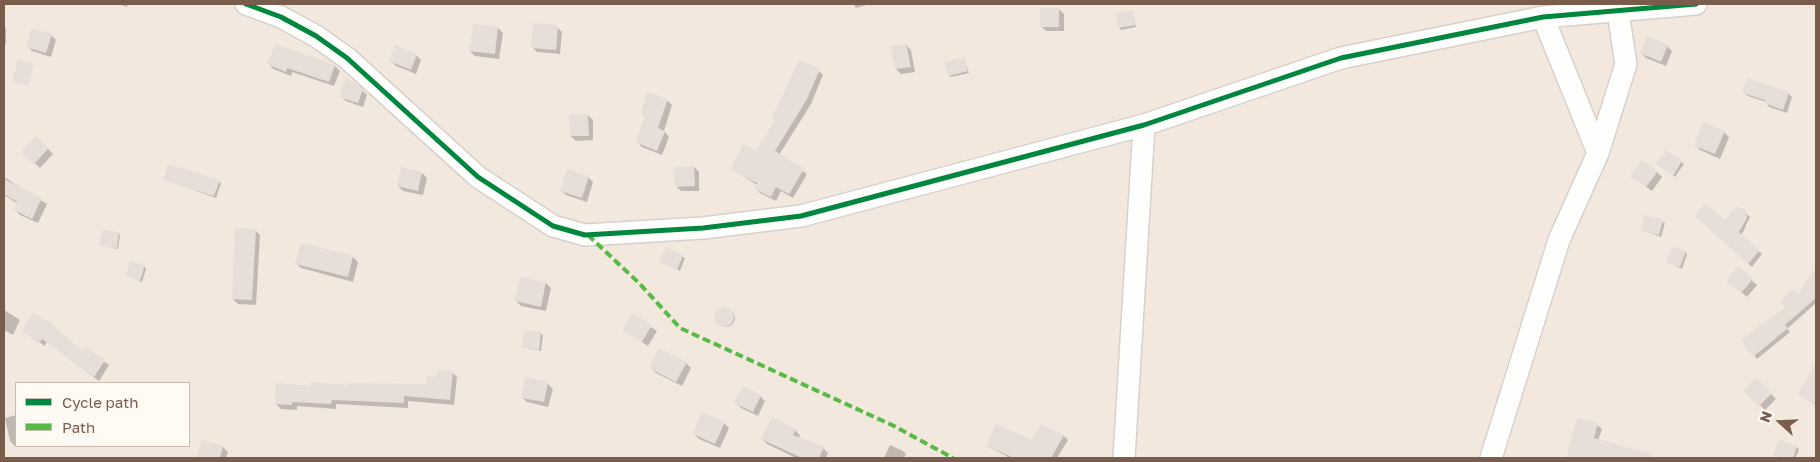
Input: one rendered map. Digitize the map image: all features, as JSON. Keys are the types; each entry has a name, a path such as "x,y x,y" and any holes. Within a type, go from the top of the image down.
{"street":[{"path":"246,4 281,17 316,36 347,58 478,177 553,226 586,235 703,228 801,216 1144,125 1341,58 1543,17 1696,4"},
{"path":"1491,458 1559,240 1598,153 1626,64 1618,12"},
{"path":"1543,17 1598,153"},
{"path":"1124,458 1144,125"}],"shaded area":[{"path":"4,4 1816,4 1816,458 4,458"}],"building":[{"path":"1040,8 1059,8 1059,27 1040,27"},
{"path":"1132,10 1135,25 1118,28 1115,13"},
{"path":"533,23 558,25 556,50 531,48"},
{"path":"473,24 498,27 495,54 469,51"},
{"path":"32,28 52,34 46,53 26,47"},
{"path":"1647,36 1668,45 1661,62 1640,53"},
{"path":"275,44 335,65 329,82 287,68 286,72 267,64"},
{"path":"906,44 911,67 895,69 891,46"},
{"path":"395,45 417,54 411,70 389,61"},
{"path":"964,57 968,71 948,76 944,62"},
{"path":"18,60 34,64 28,86 12,81"},
{"path":"799,60 820,69 807,99 775,151 804,169 789,194 776,187 771,197 754,189 757,183 730,170 743,144 756,151 775,120 772,118"},
{"path":"346,77 363,89 358,103 339,97"},
{"path":"1747,78 1789,92 1783,110 1764,103 1765,100 1742,93"},
{"path":"647,92 668,99 658,128 665,131 657,151 635,142 646,115 641,113"},
{"path":"588,114 589,136 570,136 569,115"},
{"path":"1703,122 1725,131 1715,154 1694,146"},
{"path":"36,136 49,148 34,164 21,152"},
{"path":"1666,150 1682,161 1673,176 1656,164"},
{"path":"1642,160 1658,171 1646,187 1630,176"},
{"path":"168,164 220,180 214,196 163,180"},
{"path":"694,166 695,186 675,187 674,167"},
{"path":"401,167 422,172 418,191 397,186"},
{"path":"567,169 589,176 582,198 560,191"},
{"path":"4,179 42,198 32,219 14,210 17,202 4,194"},
{"path":"1705,203 1725,220 1736,207 1746,210 1747,218 1739,232 1760,250 1748,264 1695,216"},
{"path":"1645,215 1663,220 1659,235 1641,231"},
{"path":"235,228 256,229 252,300 232,299"},
{"path":"102,230 119,232 117,248 99,246"},
{"path":"301,243 353,256 348,277 295,264"},
{"path":"1672,246 1686,251 1680,267 1666,263"},
{"path":"665,247 683,255 677,270 659,262"},
{"path":"130,261 145,265 140,281 125,276"},
{"path":"1738,266 1753,279 1741,293 1726,281"},
{"path":"1816,266 1816,298 1785,325 1788,328 1753,357 1741,340 1785,307 1780,301 1793,289 1798,295"},
{"path":"520,277 546,282 541,307 515,301"},
{"path":"724,307 731,310 734,317 731,324 724,327 717,324 714,317 717,310"},
{"path":"33,313 51,323 82,351 85,347 105,360 94,377 42,339 40,342 22,332"},
{"path":"632,313 652,325 642,342 623,330"},
{"path":"524,330 541,332 539,350 522,347"},
{"path":"659,348 687,362 676,382 649,368"},
{"path":"1816,361 1816,404 1798,394"},
{"path":"437,370 453,371 450,400 404,396 404,403 332,400 331,404 292,402 292,405 275,404 276,383 311,386 311,382 348,385 348,383 426,384 426,376 436,377"},
{"path":"525,377 548,382 544,402 521,398"},
{"path":"1756,377 1772,393 1759,406 1743,391"},
{"path":"742,386 761,395 753,412 734,403"},
{"path":"702,412 725,422 715,444 693,434"},
{"path":"772,417 796,429 793,435 824,447 819,458 802,458 761,439"},
{"path":"1577,418 1598,423 1594,438 1652,454 1651,458 1566,458"},
{"path":"996,424 1032,440 1041,424 1064,435 1051,458 1014,458 986,446"},
{"path":"202,440 223,446 220,458 197,458"},
{"path":"1779,440 1797,446 1793,458 1773,455"}],"marked path":[{"path":"588,235 640,284 680,328 894,426 953,458"}],"cycle path":[{"path":"246,4 281,17 316,36 347,58 478,177 553,226 585,235 703,228 801,216 1144,125 1341,58 1543,17 1696,4"}]}
